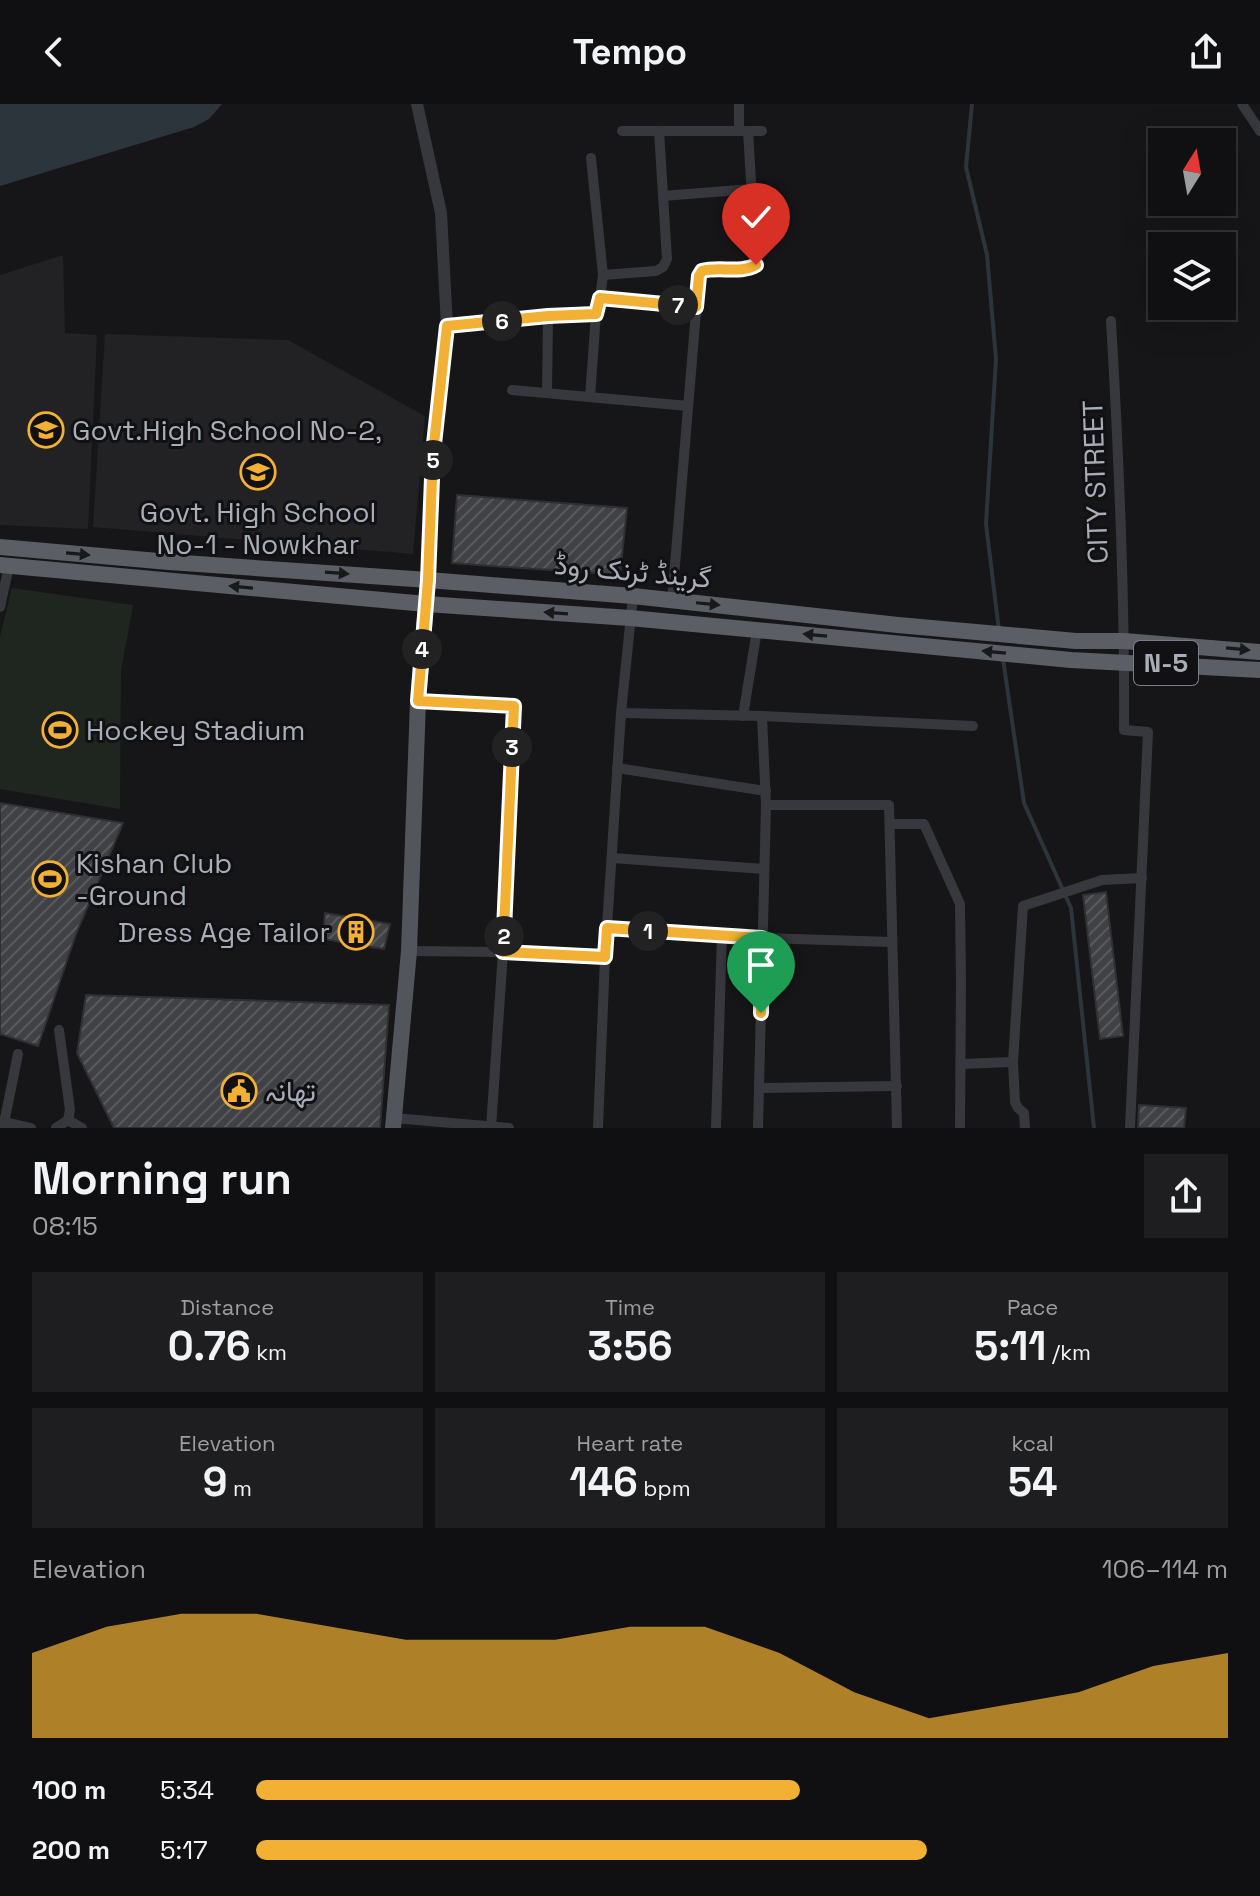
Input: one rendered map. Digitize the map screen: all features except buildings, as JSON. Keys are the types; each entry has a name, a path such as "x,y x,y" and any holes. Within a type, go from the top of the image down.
{"highway":[{"name":"گرینڈ ٹرنک روڈ","path":"0,547 633,596 1076,641 1124,641 1260,652"},
{"name":"گرینڈ ٹرنک روڈ","path":"4,565 426,604 630,618 1071,660 1260,670"}],"main road":[{"path":"394,1123 409,951 418,701 428,580"}],"street":[{"path":"417,104 441,213 447,326 433,453 428,580"},
{"path":"672,601 699,276 708,269 750,269 756,265 752,189 739,104"},
{"path":"1242,104 1260,131"},
{"path":"622,131 762,131"},
{"path":"603,275 656,271 663,267 667,259 659,131"},
{"path":"590,397 596,314 603,275 591,158"},
{"path":"663,196 752,189"},
{"path":"600,298 696,307"},
{"path":"447,326 596,314"},
{"path":"547,393 548,316"},
{"name":"CITY STREET","path":"1111,321 1118,440 1124,730 1148,732 1142,878"},
{"path":"512,390 688,406"},
{"path":"0,607 4,565"},
{"path":"598,1128 617,768 633,596"},
{"path":"743,716 757,630"},
{"path":"418,701 514,706 503,952 491,1127"},
{"path":"621,713 973,726"},
{"path":"758,1128 766,805 762,716"},
{"path":"617,768 766,791"},
{"path":"766,805 889,805 897,1128"},
{"path":"890,824 924,824 960,904 960,1128"},
{"path":"612,858 764,869"},
{"path":"1025,1128 1024,1113 1015,1102 1013,1062 1023,906 1102,880 1142,878 1130,1128"},
{"path":"607,928 892,942"},
{"path":"716,1128 722,935"},
{"path":"409,951 605,957"},
{"path":"56,1128 68,1120 70,1110 59,1030"},
{"path":"18,1054 2,1123 31,1128"},
{"path":"961,1064 1013,1062"},
{"path":"760,1088 897,1086"},
{"path":"68,1120 82,1128"},
{"path":"394,1123 509,1128"}],"shaded area":[{"path":"0,104 222,104 209,119 194,127 0,186"},
{"name":"Govt.High School No-2,","path":"63,255 65,333 97,335 88,529 0,525 0,275"},
{"name":"Govt. High School No-1 - Nowkhar","path":"105,334 288,340 425,416 413,554 93,527"},
{"name":"Hockey Stadium","path":"12,588 133,605 121,671 120,809 0,789 0,637"}],"waterway":[{"path":"972,104 966,167 987,255 996,359 986,524 999,631"},
{"path":"1003,659 1024,803 1071,908 1094,1128"}],"place":[{"name":"Govt.High School No-2,","path":"46,430"},
{"name":"Govt. High School No-1 - Nowkhar","path":"258,472"},
{"name":"Hockey Stadium","path":"60,730"},
{"name":"Kishan Club -Ground","path":"50,879"},
{"name":"Dress Age Tailor","path":"356,932"},
{"name":"تھانہ","path":"239,1091"}],"route":[{"path":"756,265 750,269 702,271 696,307 600,298 596,314 447,326 433,453 428,580 418,701 514,706 503,952 605,957 607,928 762,938 761,1013"}]}
